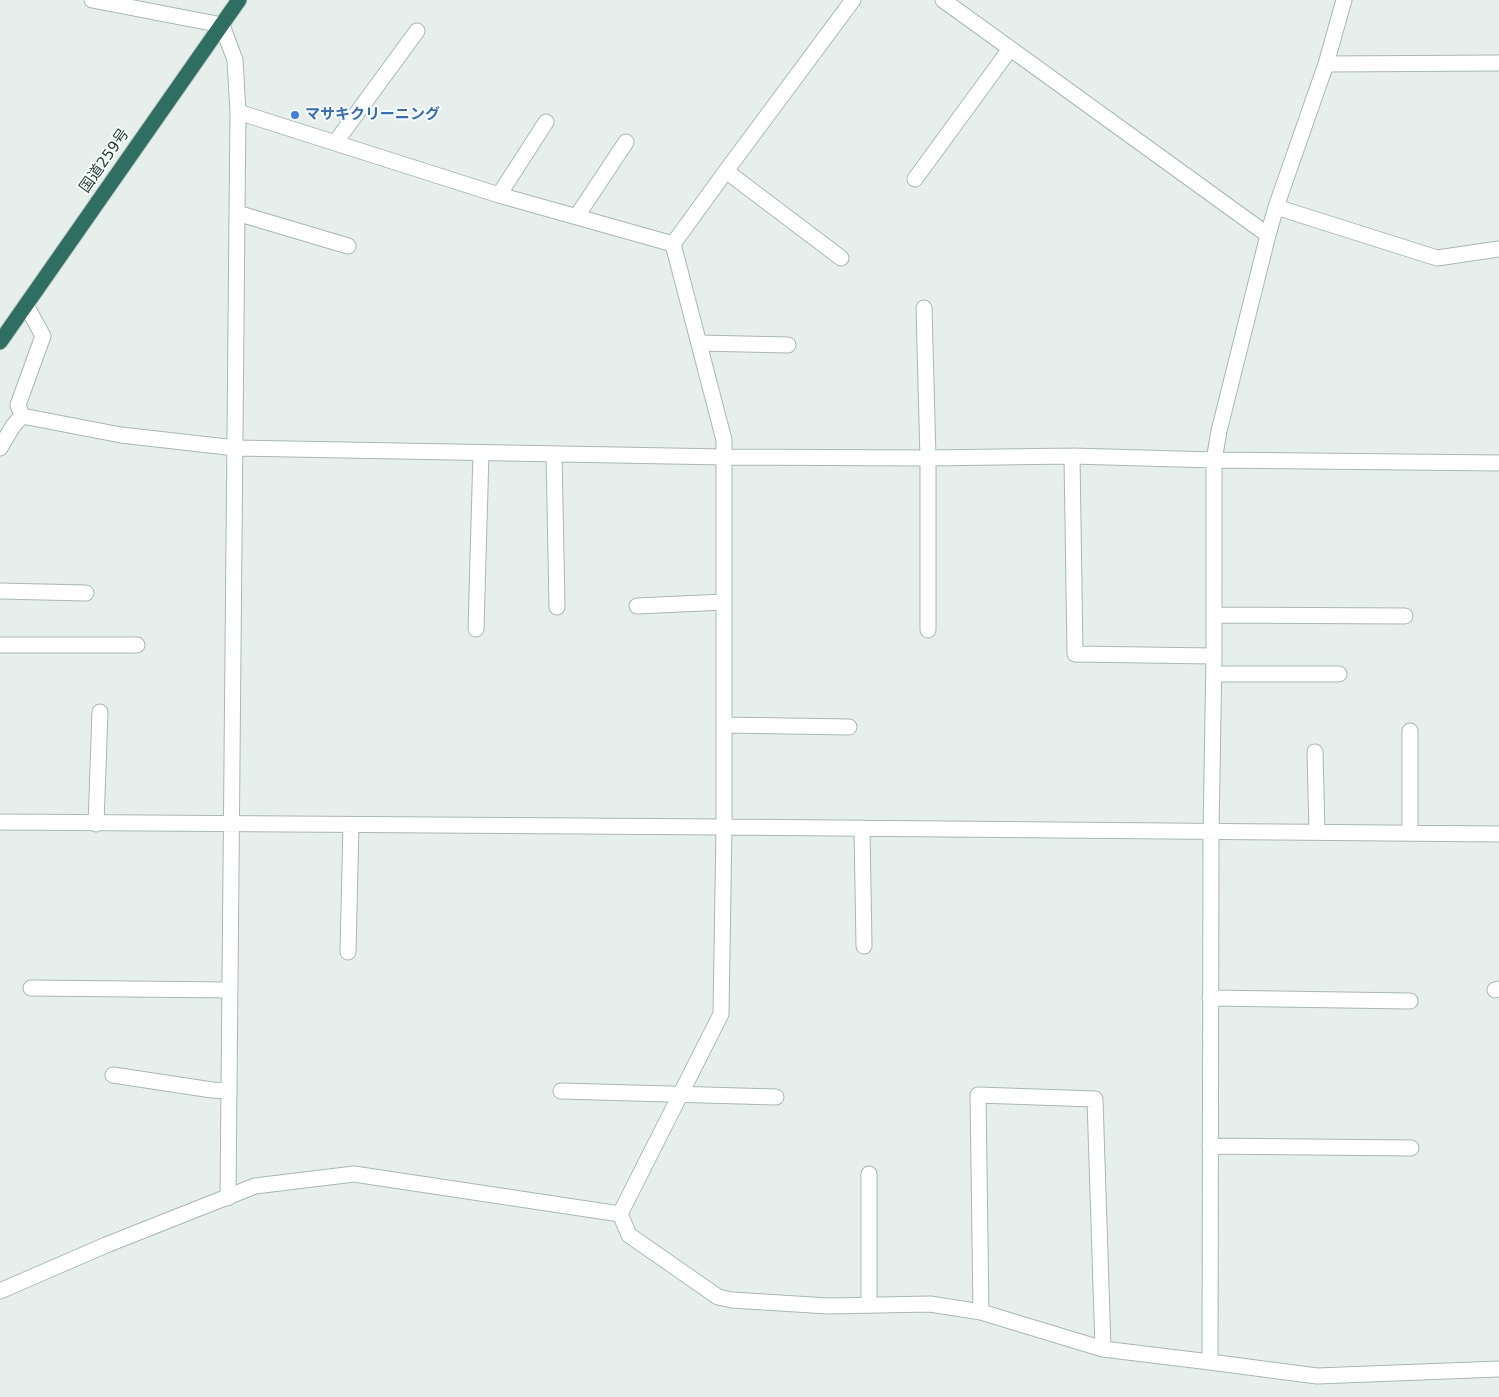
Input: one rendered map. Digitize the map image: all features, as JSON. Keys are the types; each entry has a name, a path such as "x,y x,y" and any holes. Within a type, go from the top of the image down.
{"highway":[{"name":"国道259号","path":"0,342 239,0"}],"street":[{"path":"92,0 222,25 235,60 238,112 236,448 228,1198"},
{"path":"673,244 853,0"},
{"path":"943,0 1268,236"},
{"path":"1210,1362 1210,998 1214,674 1214,460 1219,431 1276,207 1326,64 1344,0"},
{"path":"335,143 417,31"},
{"path":"915,180 1010,49"},
{"path":"1326,64 1499,63"},
{"path":"238,112 499,195 673,244"},
{"path":"499,195 546,122"},
{"path":"577,216 626,142"},
{"path":"726,171 840,258"},
{"path":"1276,207 1437,258 1499,249"},
{"path":"237,213 348,246"},
{"path":"620,1214 722,1014 724,440 673,244"},
{"path":"22,416 18,405 43,336 26,305"},
{"path":"924,308 928,458 928,630"},
{"path":"699,343 788,345"},
{"path":"22,416 121,436 236,448 724,457 928,458 1072,456 1214,460 1499,463"},
{"path":"0,448 13,426 22,416"},
{"path":"476,628 481,452"},
{"path":"554,454 557,607"},
{"path":"1072,456 1075,654 1214,656"},
{"path":"0,591 86,593"},
{"path":"637,606 724,602"},
{"path":"1214,615 1405,616"},
{"path":"0,645 137,645"},
{"path":"1214,674 1339,674"},
{"path":"96,824 100,712"},
{"path":"724,725 849,727"},
{"path":"1410,731 1410,833"},
{"path":"1315,752 1318,832"},
{"path":"0,822 231,825 724,826 1499,834"},
{"path":"348,952 351,825"},
{"path":"862,828 864,946"},
{"path":"31,988 229,990"},
{"path":"1210,998 1410,1001"},
{"path":"112,1076 229,1091"},
{"path":"560,1091 776,1097"},
{"path":"981,1312 978,1095 1095,1099 1103,1350"},
{"path":"1210,1146 1410,1148"},
{"path":"0,1291 106,1245 255,1186 354,1174 620,1214"},
{"path":"869,1174 869,1304"},
{"path":"620,1214 629,1235 718,1297 732,1300 828,1306 930,1304 981,1312 1103,1350 1317,1376 1499,1368"}],"place":[{"name":"マサキクリーニング","path":"295,115"}]}
